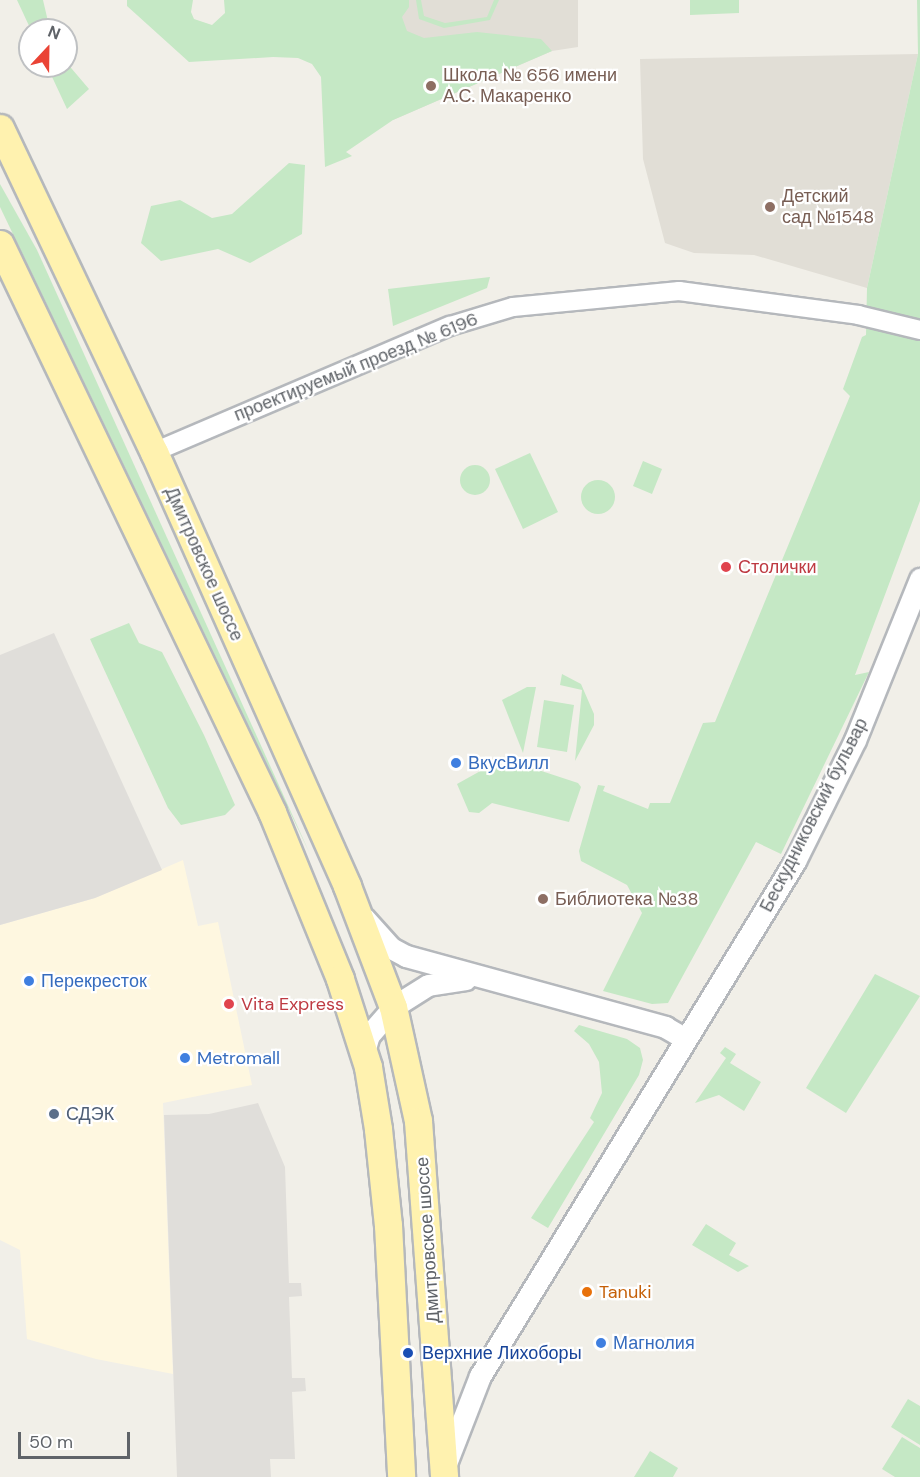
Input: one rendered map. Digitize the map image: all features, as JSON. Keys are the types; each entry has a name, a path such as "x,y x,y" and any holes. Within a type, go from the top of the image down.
{"main road":[{"name":"Дмитровское шоссе","path":"0,128 154,452 357,910 393,1006 418,1121 443,1475"},
{"path":"0,244 272,812 314,908 364,1052 378,1129 388,1225 401,1477"}],"street":[{"name":"проектируемый проезд № 6196","path":"154,452 450,326 513,307 679,291 858,315 920,330"},
{"name":"Бескудниковский бульвар","path":"443,1475 455,1433 480,1376 795,861 855,740 920,579"},
{"path":"357,910 391,948 479,979 666,1028 686,1040"},
{"path":"364,1052 369,1035 393,1006 428,985 446,980 479,979"}],"shaded area":[{"name":"Школа № 656 имени А.С. Макаренко","path":"386,0 578,0 578,47 552,51 393,120"},
{"name":"Детский сад №1548","path":"918,54 867,288 754,255 694,253 665,243 643,159 640,59"},
{"path":"54,633 162,870 95,898 0,925 0,655"},
{"path":"183,860 198,926 218,922 252,1085 163,1103 173,1374 96,1359 27,1339 20,1250 0,1240 0,925 95,898"},
{"path":"258,1103 285,1167 289,1283 301,1283 302,1296 289,1297 292,1378 305,1378 306,1391 292,1392 295,1459 270,1459 271,1477 177,1477 164,1115 209,1114"}],"green space":[{"path":"17,0 43,0 47,18 25,18"},
{"path":"127,0 193,0 191,12 194,19 212,25 225,13 224,0 409,0 409,7 402,17 407,31 424,38 477,32 541,39 552,51 393,120 346,152 352,156 325,167 321,77 312,64 298,58 273,57 189,62 127,6"},
{"path":"416,0 421,0 424,16 445,23 487,17 494,0 499,0 490,20 444,28 419,19"},
{"path":"690,0 739,0 739,13 690,15"},
{"path":"917,0 920,0 920,501 855,675 869,672 781,854 756,842 668,1003 652,1004 603,991 642,913 627,885 581,861 579,851 598,785 605,786 603,791 648,809 650,803 670,803 703,723 715,722 850,396 843,389 862,337 866,335 867,288 918,54"},
{"path":"78,76 89,89 67,109 53,78 78,78"},
{"path":"289,163 305,165 302,234 250,263 218,249 161,261 141,243 151,206 180,200 212,218 232,214"},
{"path":"0,184 37,250 310,854 0,207"},
{"path":"490,277 487,288 393,326 388,289"},
{"path":"530,453 558,512 523,529 495,469"},
{"path":"643,461 662,469 652,494 633,486"},
{"path":"475,465 481,466 489,474 489,486 481,494 475,495 469,494 461,486 460,480 461,474 469,466"},
{"path":"598,480 610,485 615,497 610,509 598,514 586,509 581,497 586,485"},
{"path":"129,623 139,643 162,652 204,735 235,805 225,815 181,825 168,808 90,639"},
{"path":"562,674 581,684 594,714 594,725 575,761 582,690 560,685"},
{"path":"527,687 536,687 523,753 502,700"},
{"path":"544,700 574,705 567,752 537,747"},
{"path":"502,759 507,765 511,761 578,783 581,787 569,822 492,803 479,813 469,812 457,784"},
{"path":"875,974 920,996 846,1113 806,1088"},
{"path":"579,1025 627,1039 640,1048 643,1060 639,1075 548,1228 531,1218 594,1122 590,1118 602,1093 599,1062 589,1044 574,1031"},
{"path":"725,1047 736,1054 730,1063 761,1082 744,1111 719,1095 695,1103 726,1058 720,1053"},
{"path":"706,1224 736,1243 729,1255 749,1266 738,1272 692,1245"},
{"path":"908,1399 920,1406 920,1445 891,1427"},
{"path":"902,1437 920,1448 920,1477 895,1477 882,1469"},
{"path":"650,1451 678,1468 673,1477 634,1477"}],"place":[{"name":"Школа № 656 имени А.С. Макаренко","path":"431,86"},
{"name":"Детский сад №1548","path":"770,207"},
{"name":"Столички","path":"726,567"},
{"name":"ВкусВилл","path":"456,763"},
{"name":"Библиотека №38","path":"543,899"},
{"name":"Перекресток","path":"29,981"},
{"name":"Vita Express","path":"229,1004"},
{"name":"Metromall","path":"185,1058"},
{"name":"СДЭК","path":"54,1114"},
{"name":"Tanuki","path":"587,1292"},
{"name":"Магнолия","path":"601,1343"},
{"name":"Верхние Лихоборы","path":"408,1353"}]}
